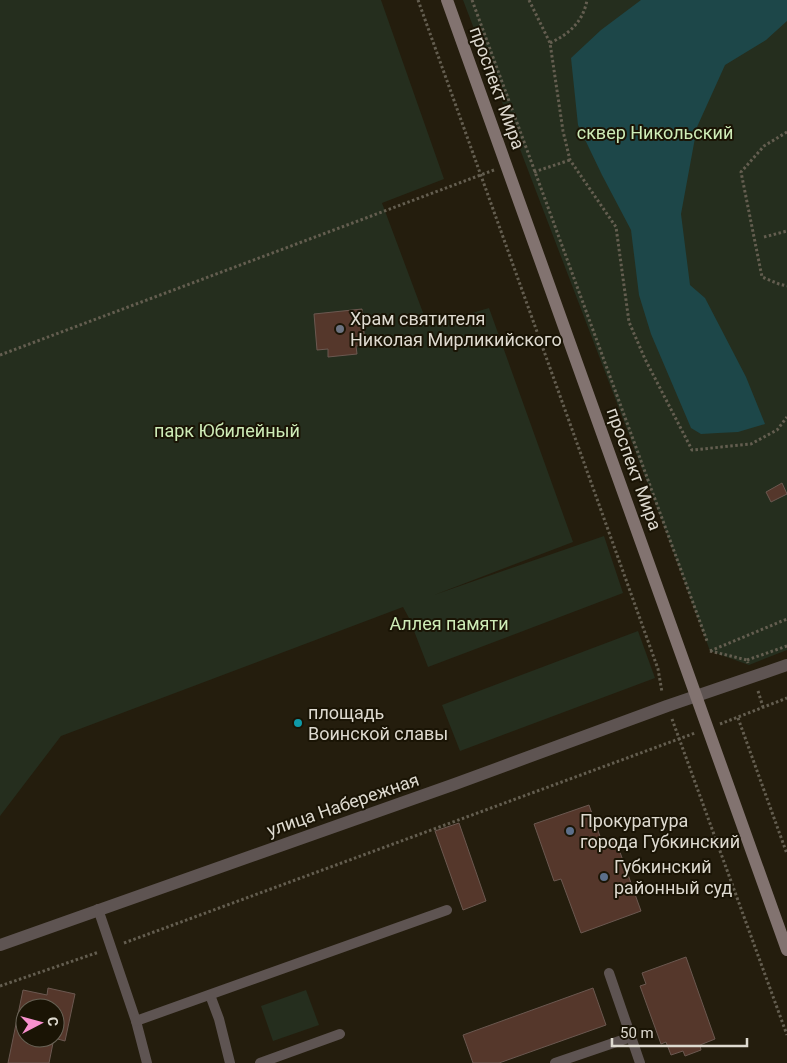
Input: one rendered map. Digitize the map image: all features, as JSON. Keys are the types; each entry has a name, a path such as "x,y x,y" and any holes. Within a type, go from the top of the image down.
{"main road":[{"name":"проспект Мира","path":"447,0 787,950"}],"street":[{"name":"улица Набережная","path":"0,945 455,784 696,696 787,666"}],"lane":[{"path":"98,909 136,1020 147,1063"},
{"path":"136,1020 447,910"},
{"path":"609,973 640,1063"},
{"path":"210,995 219,1019 230,1063"},
{"path":"260,1063 340,1034"},
{"path":"555,1063 630,1037"}],"path":[{"path":"418,0 658,669"},
{"path":"472,0 707,641"},
{"path":"529,0 550,43 570,160 616,227 630,322 645,359 692,450 751,444 777,430 787,417"},
{"path":"550,43 571,31 580,20 587,0"},
{"path":"787,132 764,146 742,172 762,277 787,286"},
{"path":"534,172 570,160"},
{"path":"0,355 506,165"},
{"path":"764,237 787,232"},
{"path":"710,651 787,618"},
{"path":"747,660 787,646"},
{"path":"787,698 738,718 787,854"},
{"path":"0,986 678,739 787,1035"}],"green space":[{"name":"парк Юбилейный","path":"0,0 381,0 444,179 382,203 428,326 489,308 573,542 434,595 604,536 623,593 428,667 403,607 61,736 0,816"},
{"name":"сквер Никольский","path":"463,0 787,0 787,650 749,665 710,651"},
{"name":"Аллея памяти","path":"638,631 655,678 460,751 442,705"},
{"path":"306,990 319,1025 273,1041 261,1006"}],"water":[{"path":"641,0 787,0 787,21 766,40 725,65 697,127 681,214 690,285 705,298 746,377 765,424 738,432 701,434 691,428 651,334 639,295 631,230 578,125 571,58 601,30"}],"building":[{"name":"Храм святителя Николая Мирликийского","path":"362,309 365,345 356,346 357,354 328,357 328,349 317,350 314,314"},
{"path":"782,483 787,494 771,502 766,492"},
{"path":"589,805 603,845 616,841 641,911 581,933 561,879 554,881 534,824"},
{"path":"459,823 486,901 463,910 435,831"},
{"path":"686,957 715,1039 700,1045 701,1050 685,1056 683,1051 671,1055 666,1042 661,1044 640,986 646,984 642,973"},
{"path":"48,988 75,994 65,1041 65,998 21,998 23,990 47,995"},
{"path":"593,988 606,1025 499,1063 473,1063 463,1035"},
{"path":"15,1029 15,1048 52,1048 49,1063 8,1063"}],"place":[{"name":"Храм святителя Николая Мирликийского","path":"340,329"},
{"name":"площадь Воинской славы","path":"298,723"},
{"name":"Прокуратура города Губкинский","path":"570,831"},
{"name":"Губкинский районный суд","path":"604,877"}]}
